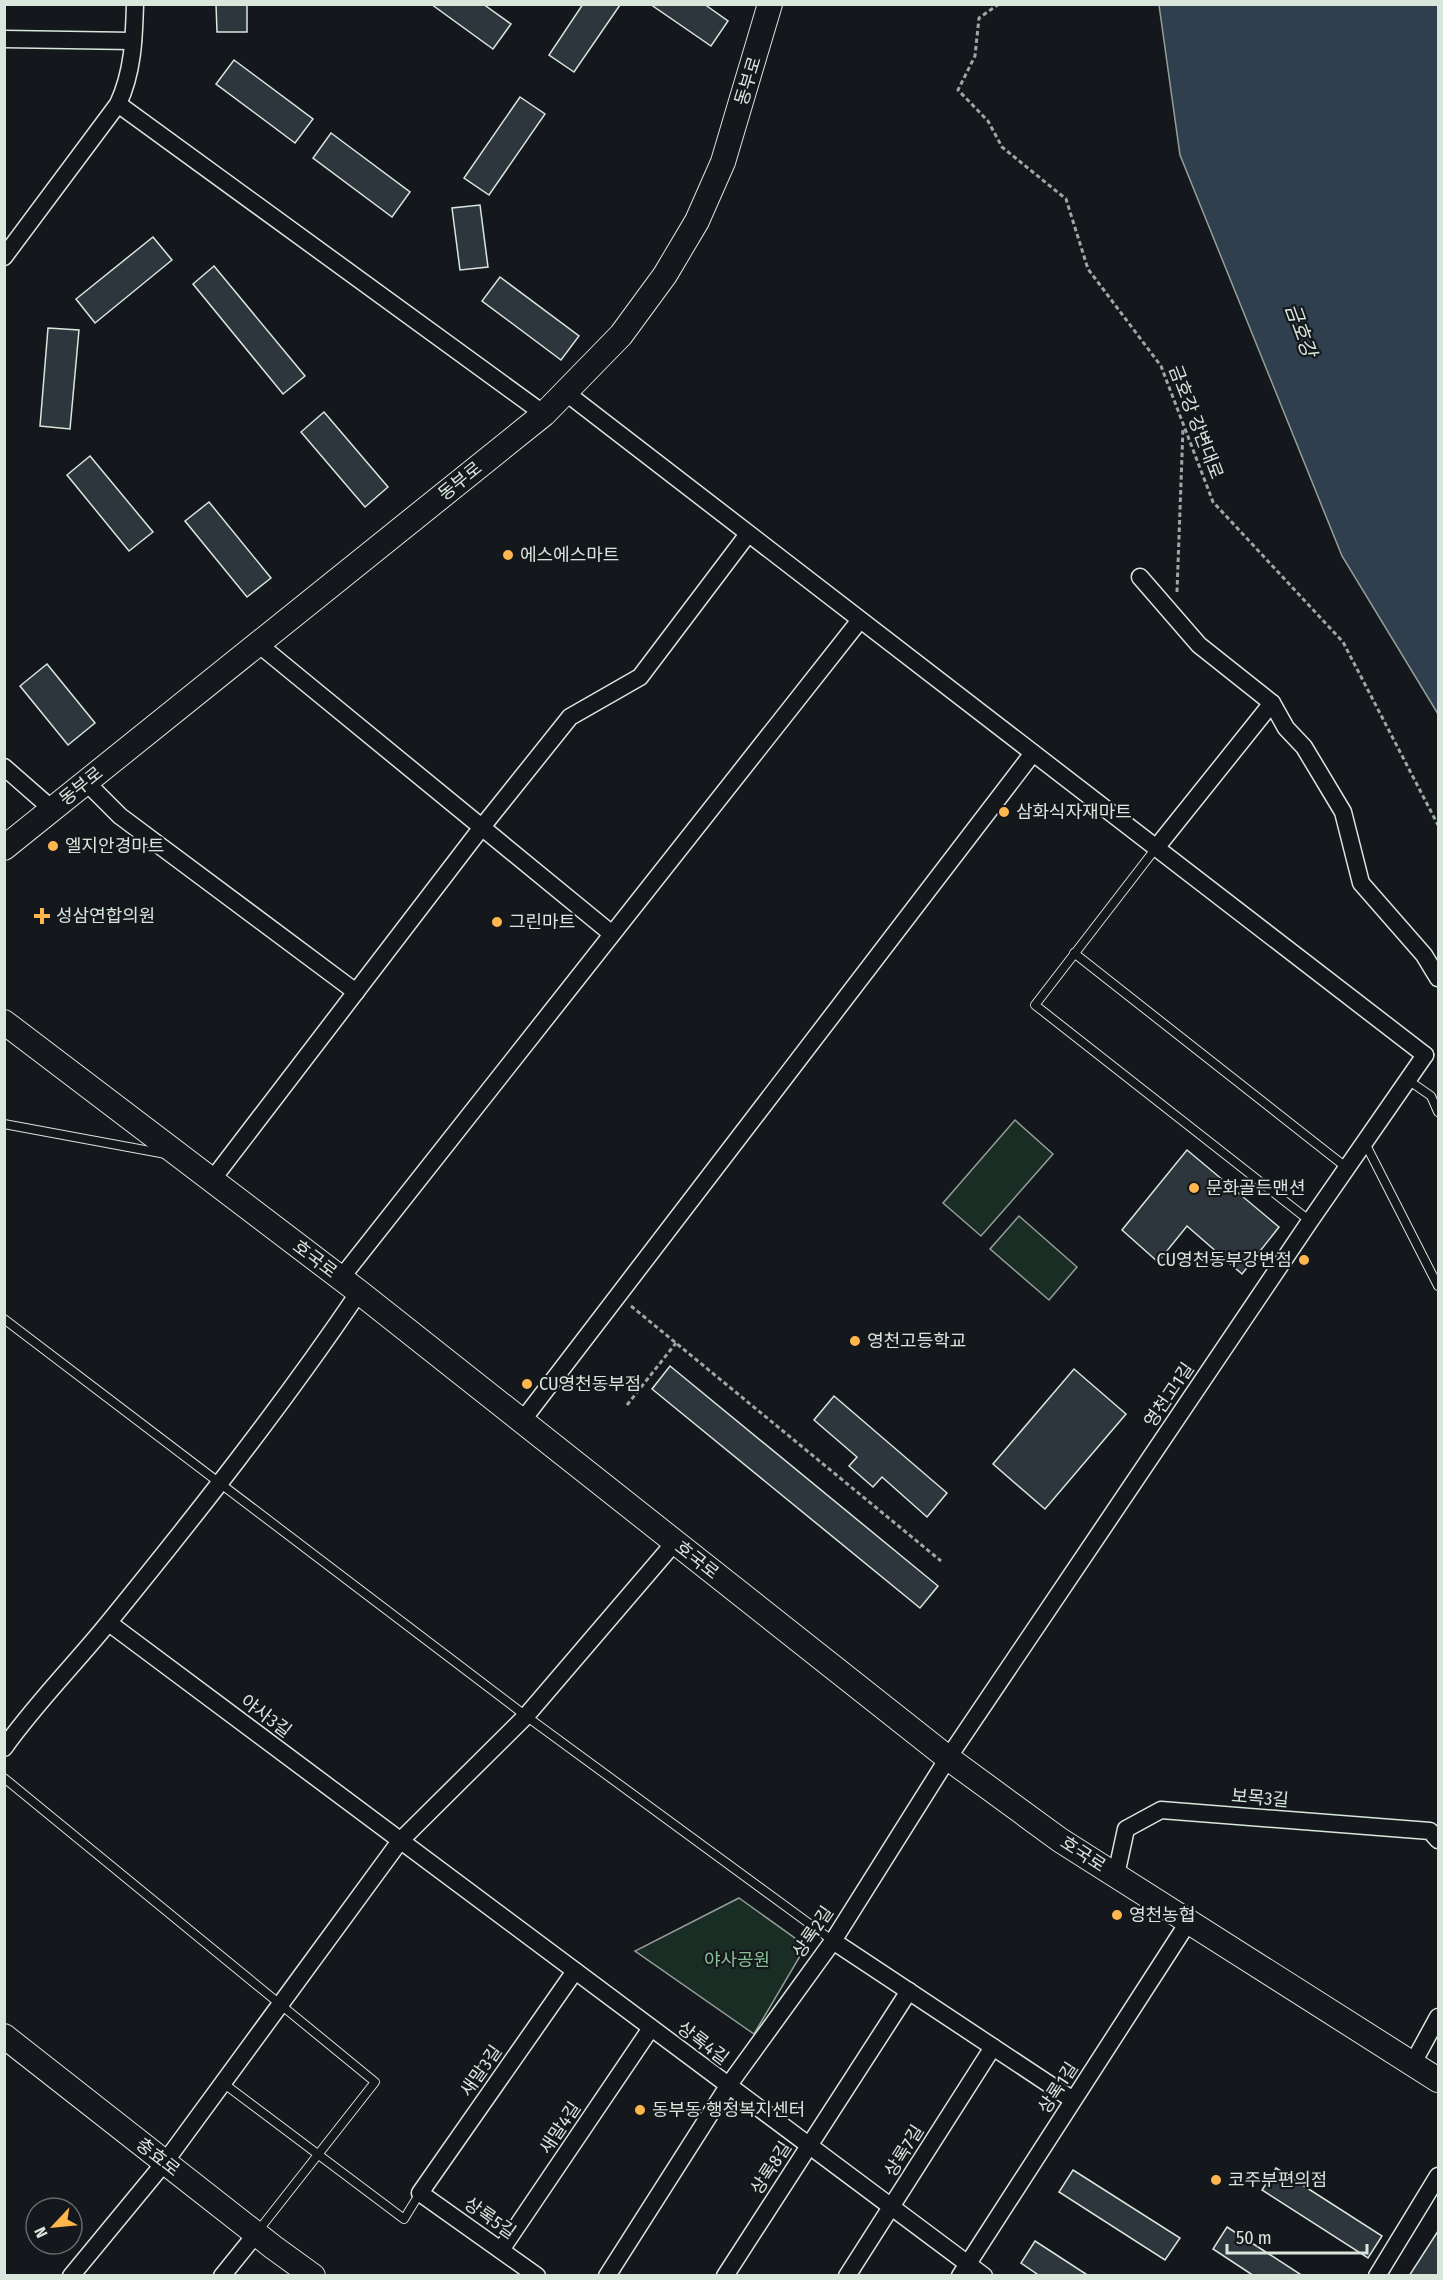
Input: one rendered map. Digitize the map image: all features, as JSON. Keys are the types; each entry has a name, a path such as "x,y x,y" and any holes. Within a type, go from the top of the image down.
{"main road":[{"name":"동부로","path":"4,848 544,414 621,335 665,274 697,221 723,162 770,4"},
{"name":"호국로","path":"4,1022 350,1285 948,1758 1060,1840 1438,2080"},
{"name":"충효로","path":"4,2036 313,2276"}],"street":[{"path":"4,257 118,104 127,86 135,4"},
{"path":"4,39 133,41"},
{"path":"118,104 544,414"},
{"path":"565,392 1156,848 1432,1053"},
{"path":"212,1180 482,827 570,717 640,678 748,534"},
{"path":"1140,577 1199,645 1272,703 1286,729 1304,747 1343,812 1361,883 1403,929 1438,978"},
{"path":"4,1748 109,1623 311,1364 350,1285 612,934 860,620"},
{"path":"257,643 612,934"},
{"path":"1156,848 1272,703"},
{"path":"522,1421 1033,753"},
{"path":"4,767 52,809"},
{"path":"86,782 120,816 356,992"},
{"name":"영천고1길","path":"948,1758 1347,1167 1408,1080 1432,1053"},
{"path":"71,2276 165,2162 400,1841 526,1716 675,1542"},
{"name":"야사3길","path":"109,1623 400,1841"},
{"name":"상록2길","path":"607,2276 728,2086 833,1941 948,1758"},
{"name":"보목3길","path":"1116,1875 1126,1829 1161,1810 1430,1831 1438,1840"},
{"name":"상록4길","path":"400,1841 891,2207 964,2270 984,2276"},
{"name":"상록1길","path":"964,2270 1189,1921"},
{"path":"833,1941 1073,2100"},
{"name":"새말3길","path":"420,2193 575,1971"},
{"name":"상록8길","path":"725,2276 909,1991"},
{"path":"1413,2063 1438,2018"},
{"name":"새말4길","path":"501,2250 651,2028"},
{"name":"상록7길","path":"847,2276 993,2047"},
{"path":"1377,2276 1438,2176"},
{"name":"상록5길","path":"420,2193 537,2276"},
{"path":"222,2276 256,2234"}],"lane":[{"path":"1156,848 1035,1005 1310,1221"},
{"path":"1074,953 1347,1167"},
{"path":"1408,1080 1431,1096 1438,1112"},
{"path":"4,1124 181,1157"},
{"path":"1365,1142 1438,1286"},
{"path":"4,1319 220,1480 526,1716 833,1941"},
{"path":"4,1778 279,2006 375,2082 256,2234"},
{"path":"223,2083 404,2219 420,2193"}],"path":[{"name":"금호강 강변대로","path":"999,4 979,18 975,56 957,90 988,121 1002,147 1066,199 1088,269 1161,366 1213,502 1343,642 1438,825"},
{"path":"1176,618 1183,425"},
{"path":"618,1296 941,1561"},
{"path":"627,1405 676,1343"}],"green space":[{"path":"1015,1120 1053,1154 981,1236 943,1203"},
{"path":"1019,1216 1077,1267 1049,1300 990,1249"},
{"name":"야사공원","path":"739,1898 806,1946 754,2034 635,1951"}],"water":[{"name":"금호강","path":"1159,5 1438,5 1438,714 1342,556 1180,155"}],"building":[{"path":"216,4 247,4 247,32 217,32"},
{"path":"431,4 483,4 511,24 493,49"},
{"path":"583,4 620,5 574,72 549,55"},
{"path":"650,4 704,4 728,21 711,46"},
{"path":"234,60 313,119 295,143 216,84"},
{"path":"520,97 545,114 489,195 464,178"},
{"path":"331,133 410,192 392,217 313,158"},
{"path":"480,205 488,267 460,270 452,208"},
{"path":"153,237 172,260 95,323 76,299"},
{"path":"214,266 305,376 283,394 193,284"},
{"path":"500,277 579,336 561,360 482,301"},
{"path":"48,328 79,330 70,429 40,426"},
{"path":"324,412 388,487 365,507 301,432"},
{"path":"90,456 153,532 129,551 67,475"},
{"path":"209,502 271,578 247,597 185,521"},
{"path":"47,664 95,723 68,745 20,686"},
{"name":"문화골든맨션","path":"1187,1150 1279,1227 1242,1274 1187,1226 1158,1262 1122,1230"},
{"path":"670,1366 938,1586 920,1608 652,1389"},
{"path":"1074,1369 1126,1414 1045,1509 993,1464"},
{"path":"834,1396 947,1493 927,1517 882,1477 873,1487 849,1466 857,1457 814,1420"},
{"path":"1276,2168 1382,2236 1368,2258 1262,2190"},
{"path":"1073,2170 1180,2238 1165,2260 1059,2192"},
{"path":"1227,2227 1303,2276 1254,2276 1213,2249"},
{"path":"1438,2231 1438,2276 1409,2276"},
{"path":"1035,2241 1089,2276 1040,2276 1021,2263"}],"place":[{"name":"에스에스마트","path":"508,555"},
{"name":"삼화식자재마트","path":"1004,812"},
{"name":"엘지안경마트","path":"53,846"},
{"name":"성삼연합의원","path":"42,916"},
{"name":"그린마트","path":"497,922"},
{"name":"문화골든맨션","path":"1194,1188"},
{"name":"CU영천동부강변점","path":"1304,1260"},
{"name":"영천고등학교","path":"855,1341"},
{"name":"CU영천동부점","path":"527,1384"},
{"name":"영천농협","path":"1117,1915"},
{"name":"동부동 행정복지센터","path":"640,2110"},
{"name":"코주부편의점","path":"1216,2180"}]}
